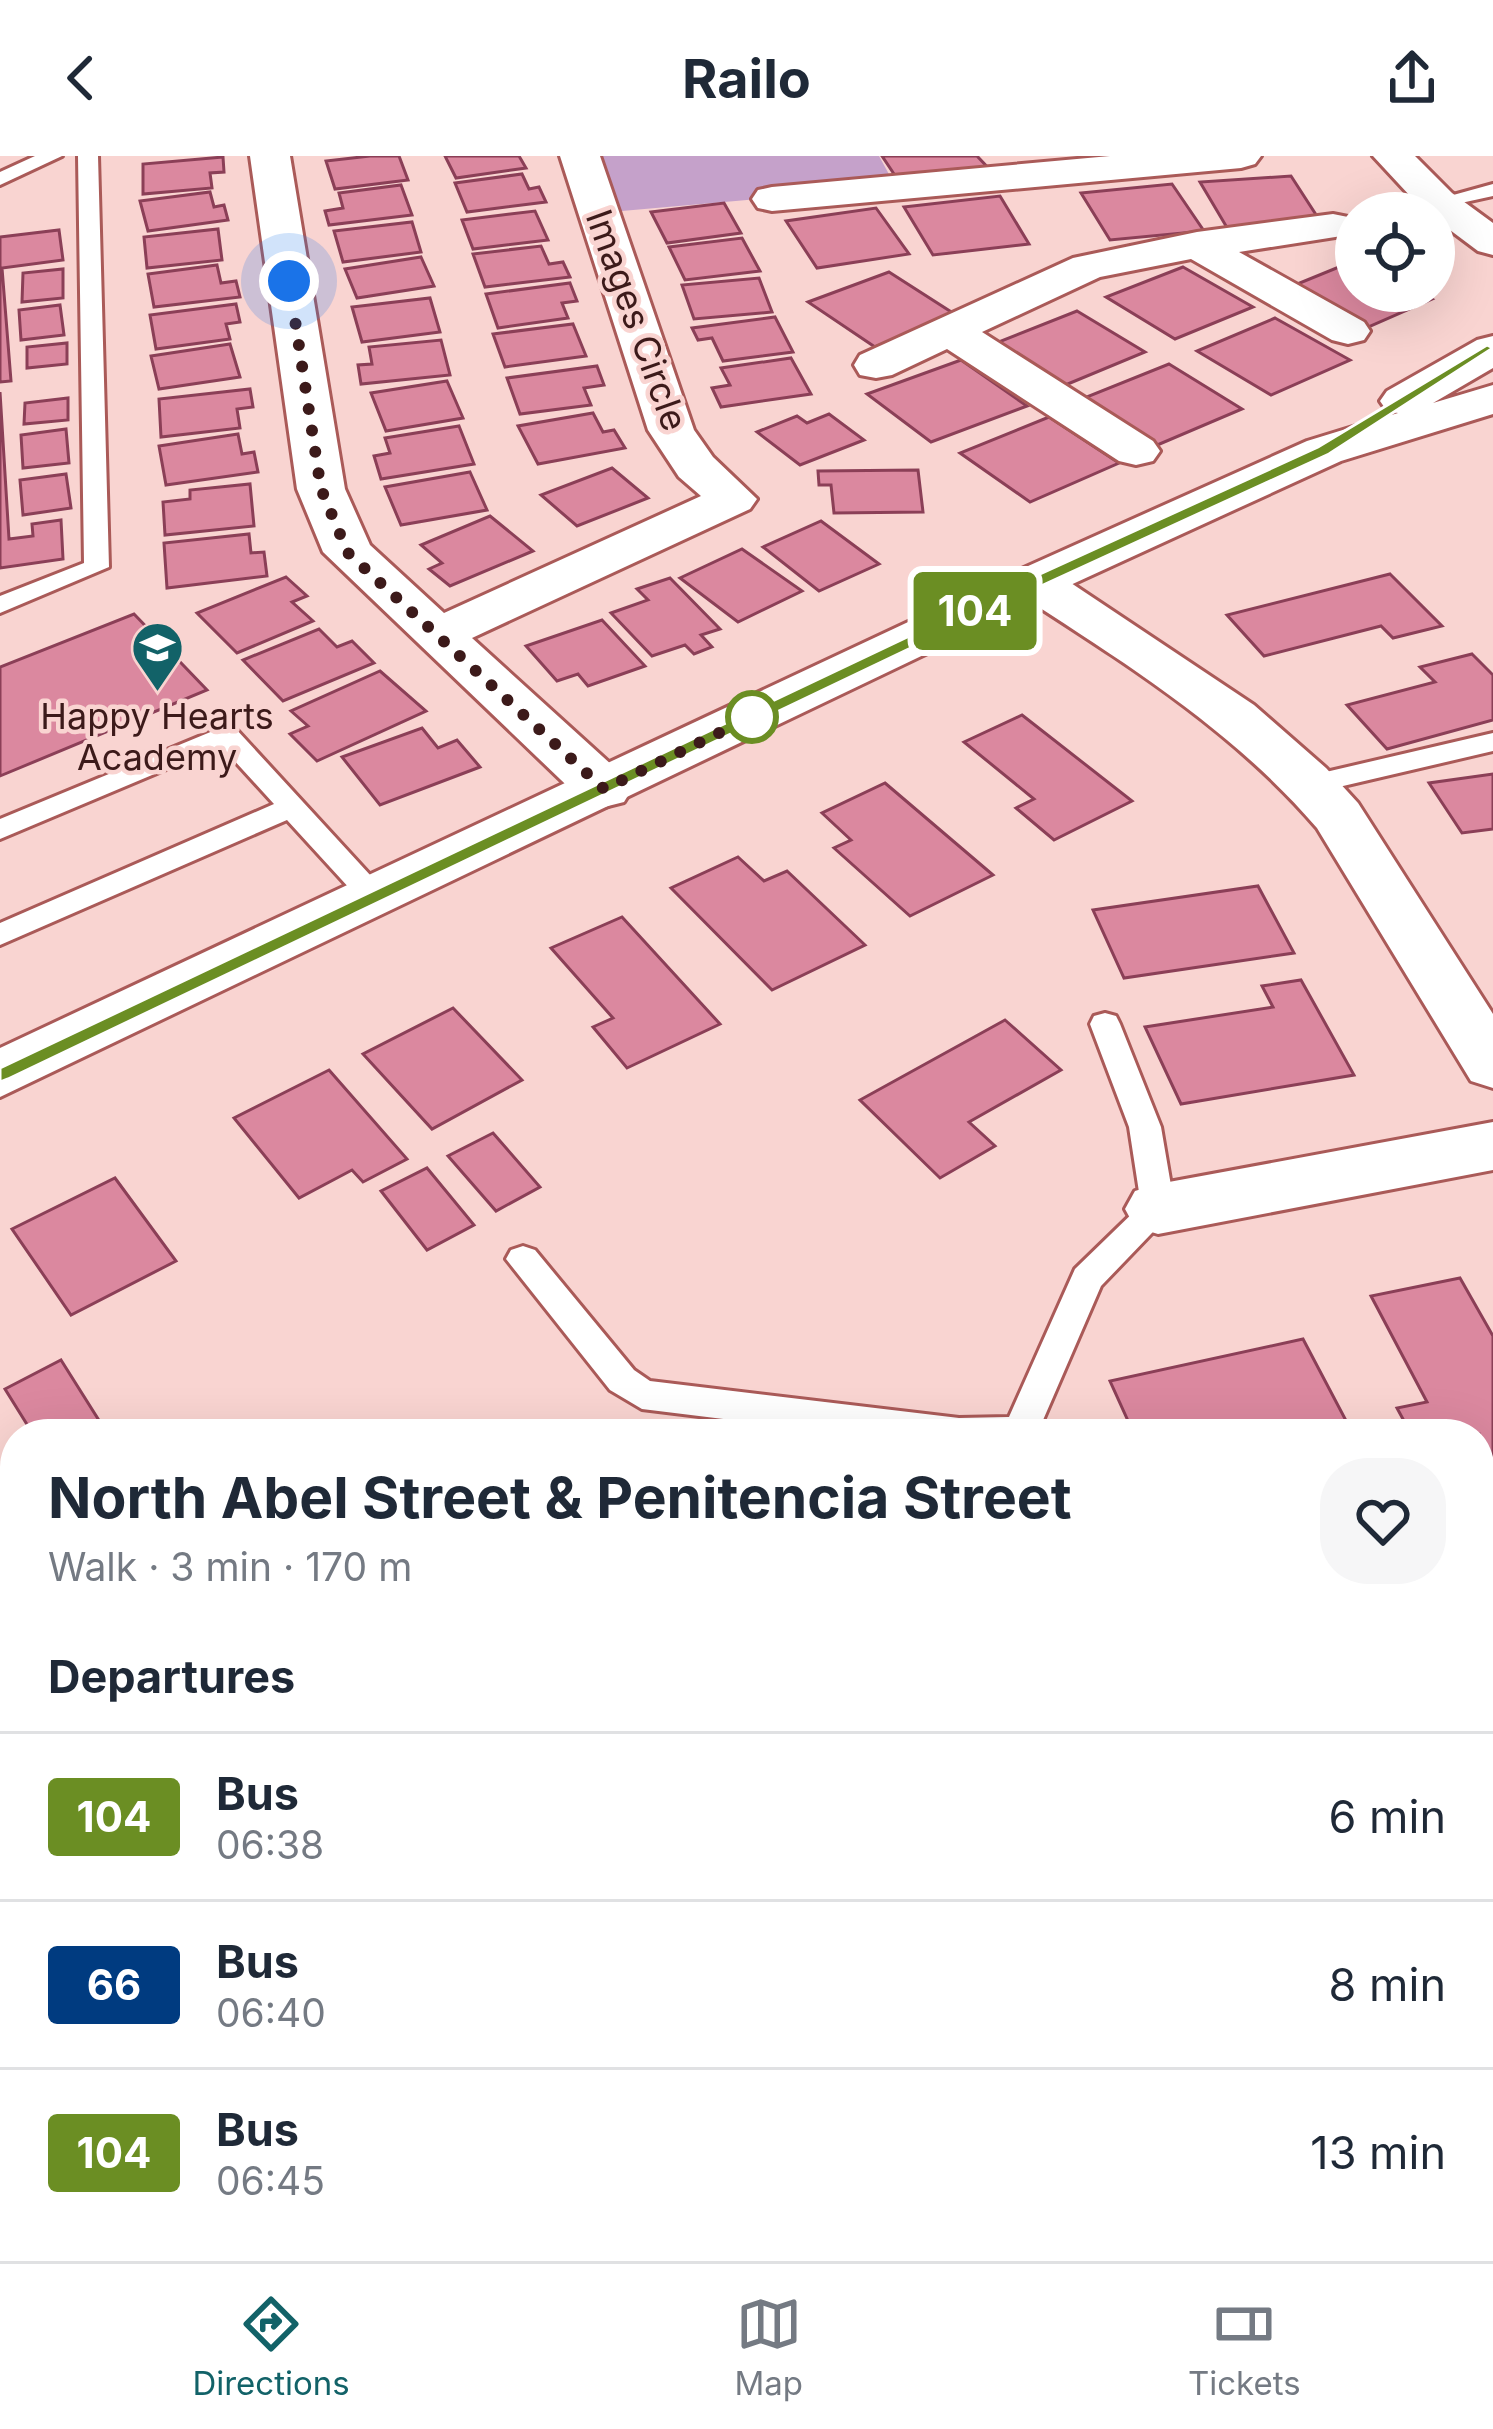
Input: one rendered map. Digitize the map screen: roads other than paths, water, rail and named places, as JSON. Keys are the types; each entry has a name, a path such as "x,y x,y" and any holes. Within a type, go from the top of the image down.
{"street":[{"path":"270,156 321,489 348,553 604,789"},
{"name":"Images Circle","path":"437,635 734,499 696,467 670,430 580,156"},
{"path":"772,199 1028,165 1241,156"},
{"path":"1394,156 1428,192"},
{"path":"1028,165 1070,236"},
{"path":"1455,214 1493,242"},
{"path":"876,365 953,333 1070,236 1197,244 1333,226"},
{"path":"1197,244 1348,331"},
{"path":"953,333 1136,451"},
{"path":"0,1074 1035,582 1324,451 1493,349"},
{"path":"1324,451 1493,399"},
{"path":"1035,582 1200,692 1313,784 1338,816 1493,1065"},
{"path":"1158,1209 1493,1146"}],"lane":[{"path":"0,179 52,156"},
{"path":"0,605 97,567 88,156"},
{"path":"1455,198 1493,190"},
{"path":"0,830 225,734 372,895"},
{"path":"1313,784 1493,742"},
{"path":"0,935 292,807"},
{"path":"1026,1419 1088,1278 1158,1209 1145,1127 1105,1024"},
{"path":"523,1258 622,1379 642,1395 842,1419"}],"place":[{"name":"Happy Hearts Academy","path":"157,694"}]}
